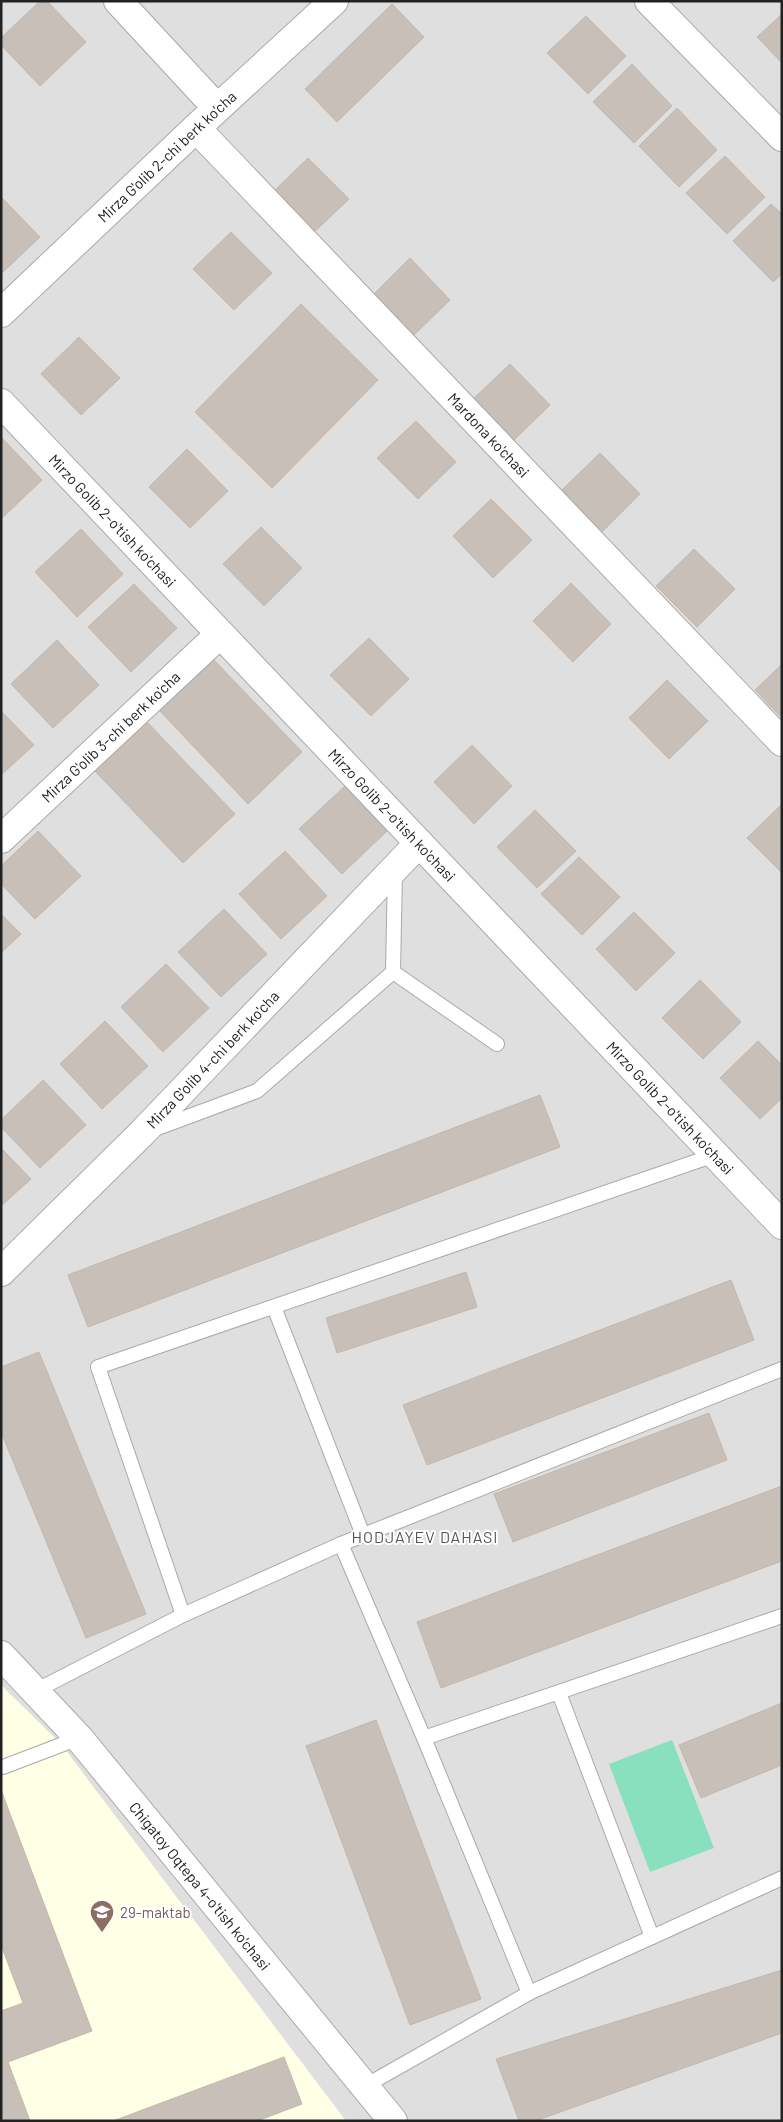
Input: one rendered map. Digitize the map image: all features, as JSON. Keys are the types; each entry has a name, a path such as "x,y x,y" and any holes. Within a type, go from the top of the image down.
{"street":[{"path":"118,1 217,108"},
{"name":"Mirza G'olib 2-chi berk ko'cha","path":"1,313 217,108 334,1"},
{"path":"649,1 782,137"},
{"name":"Mardona ko'chasi","path":"196,128 782,742"},
{"name":"Mirzo Golib 2-o'tish ko'chasi","path":"1,403 782,1225"},
{"name":"Mirza G'olib 3-chi berk ko'cha","path":"1,839 220,634"},
{"name":"Mirza G'olib 4-chi berk ko'cha","path":"1,1272 142,1133 419,843"},
{"name":"Chigatoy Oqtepa 4-o'tish ko'chasi","path":"1,1655 79,1738 394,2121"}],"lane":[{"path":"142,1133 257,1091 393,972 396,867"},
{"path":"393,972 497,1044"},
{"path":"183,1615 98,1367 715,1155"},
{"path":"274,1307 363,1535"},
{"path":"35,1691 183,1615 340,1544 782,1369"},
{"path":"340,1544 424,1738 529,1993"},
{"path":"424,1738 782,1616"},
{"path":"559,1693 652,1938"},
{"path":"3,1767 79,1738"},
{"path":"365,2086 529,1993 782,1878"}],"shaded area":[{"path":"1,1 782,1 782,2121 1,2121"},
{"name":"29-maktab","path":"1,1685 61,1744 346,2121 1,2121"}],"green space":[{"path":"672,1740 714,1848 650,1872 609,1764"}],"building":[{"path":"40,1 47,1 86,42 40,86 1,45 1,38"},
{"path":"392,4 424,37 337,122 305,89"},
{"path":"782,14 782,63 757,37"},
{"path":"586,16 626,56 588,94 547,53"},
{"path":"632,64 672,106 634,143 593,102"},
{"path":"677,108 717,150 679,187 639,146"},
{"path":"725,156 765,197 727,234 686,193"},
{"path":"308,158 349,199 310,236 270,195"},
{"path":"1,197 40,237 1,274"},
{"path":"771,204 782,214 782,274 773,282 733,241"},
{"path":"231,232 272,273 234,310 193,269"},
{"path":"410,258 450,300 412,337 372,296"},
{"path":"301,304 378,380 272,488 195,412"},
{"path":"79,337 120,378 81,415 41,374"},
{"path":"510,364 550,405 512,442 471,401"},
{"path":"416,421 456,462 418,499 377,458"},
{"path":"1,437 42,480 1,519"},
{"path":"187,449 228,491 190,528 149,487"},
{"path":"600,453 640,494 602,532 562,490"},
{"path":"491,499 532,540 493,578 453,536"},
{"path":"261,527 302,568 264,606 223,564"},
{"path":"81,529 123,574 77,617 35,572"},
{"path":"694,549 735,589 697,627 656,586"},
{"path":"571,583 611,624 573,662 533,621"},
{"path":"134,584 177,628 131,672 88,627"},
{"path":"369,638 409,679 371,716 330,675"},
{"path":"57,640 99,685 53,728 11,684"},
{"path":"212,658 302,752 248,804 158,709"},
{"path":"782,664 782,718 755,690"},
{"path":"667,680 708,721 669,759 629,718"},
{"path":"1,711 34,745 1,775"},
{"path":"146,721 235,814 183,863 94,770"},
{"path":"472,745 512,786 474,824 434,782"},
{"path":"345,786 387,831 342,874 299,829"},
{"path":"782,804 782,873 747,838"},
{"path":"535,810 576,851 537,888 497,847"},
{"path":"38,831 81,876 35,919 1,884 1,866"},
{"path":"285,851 327,896 281,939 239,894"},
{"path":"579,857 620,897 582,935 541,894"},
{"path":"224,909 267,954 221,997 178,952"},
{"path":"634,912 675,953 636,991 596,949"},
{"path":"1,914 21,934 1,953"},
{"path":"166,964 209,1008 163,1052 121,1007"},
{"path":"700,980 741,1022 703,1059 662,1018"},
{"path":"105,1021 148,1066 102,1109 60,1064"},
{"path":"758,1041 782,1065 782,1098 760,1119 720,1078"},
{"path":"43,1080 86,1125 40,1168 1,1127 1,1120"},
{"path":"540,1095 560,1147 88,1327 68,1275"},
{"path":"1,1148 31,1179 1,1206"},
{"path":"466,1272 477,1307 337,1353 326,1318"},
{"path":"731,1280 754,1340 427,1465 403,1405"},
{"path":"39,1352 146,1614 86,1638 1,1432 1,1367"},
{"path":"709,1413 727,1460 513,1542 494,1494"},
{"path":"782,1486 782,1561 441,1688 417,1622"},
{"path":"782,1703 782,1765 701,1798 679,1745"},
{"path":"376,1720 481,1999 410,2025 306,1746"},
{"path":"1,1790 92,2031 8,2062 30,2121 1,2121 1,2011 23,2003 1,1945"},
{"path":"782,1970 782,2033 535,2121 519,2121 496,2059"},
{"path":"284,2057 302,2104 257,2121 113,2121"}],"place":[{"name":"29-maktab","path":"102,1933"}],"district":[{"name":"HODJAYEV DAHASI","path":"425,1536"}]}
